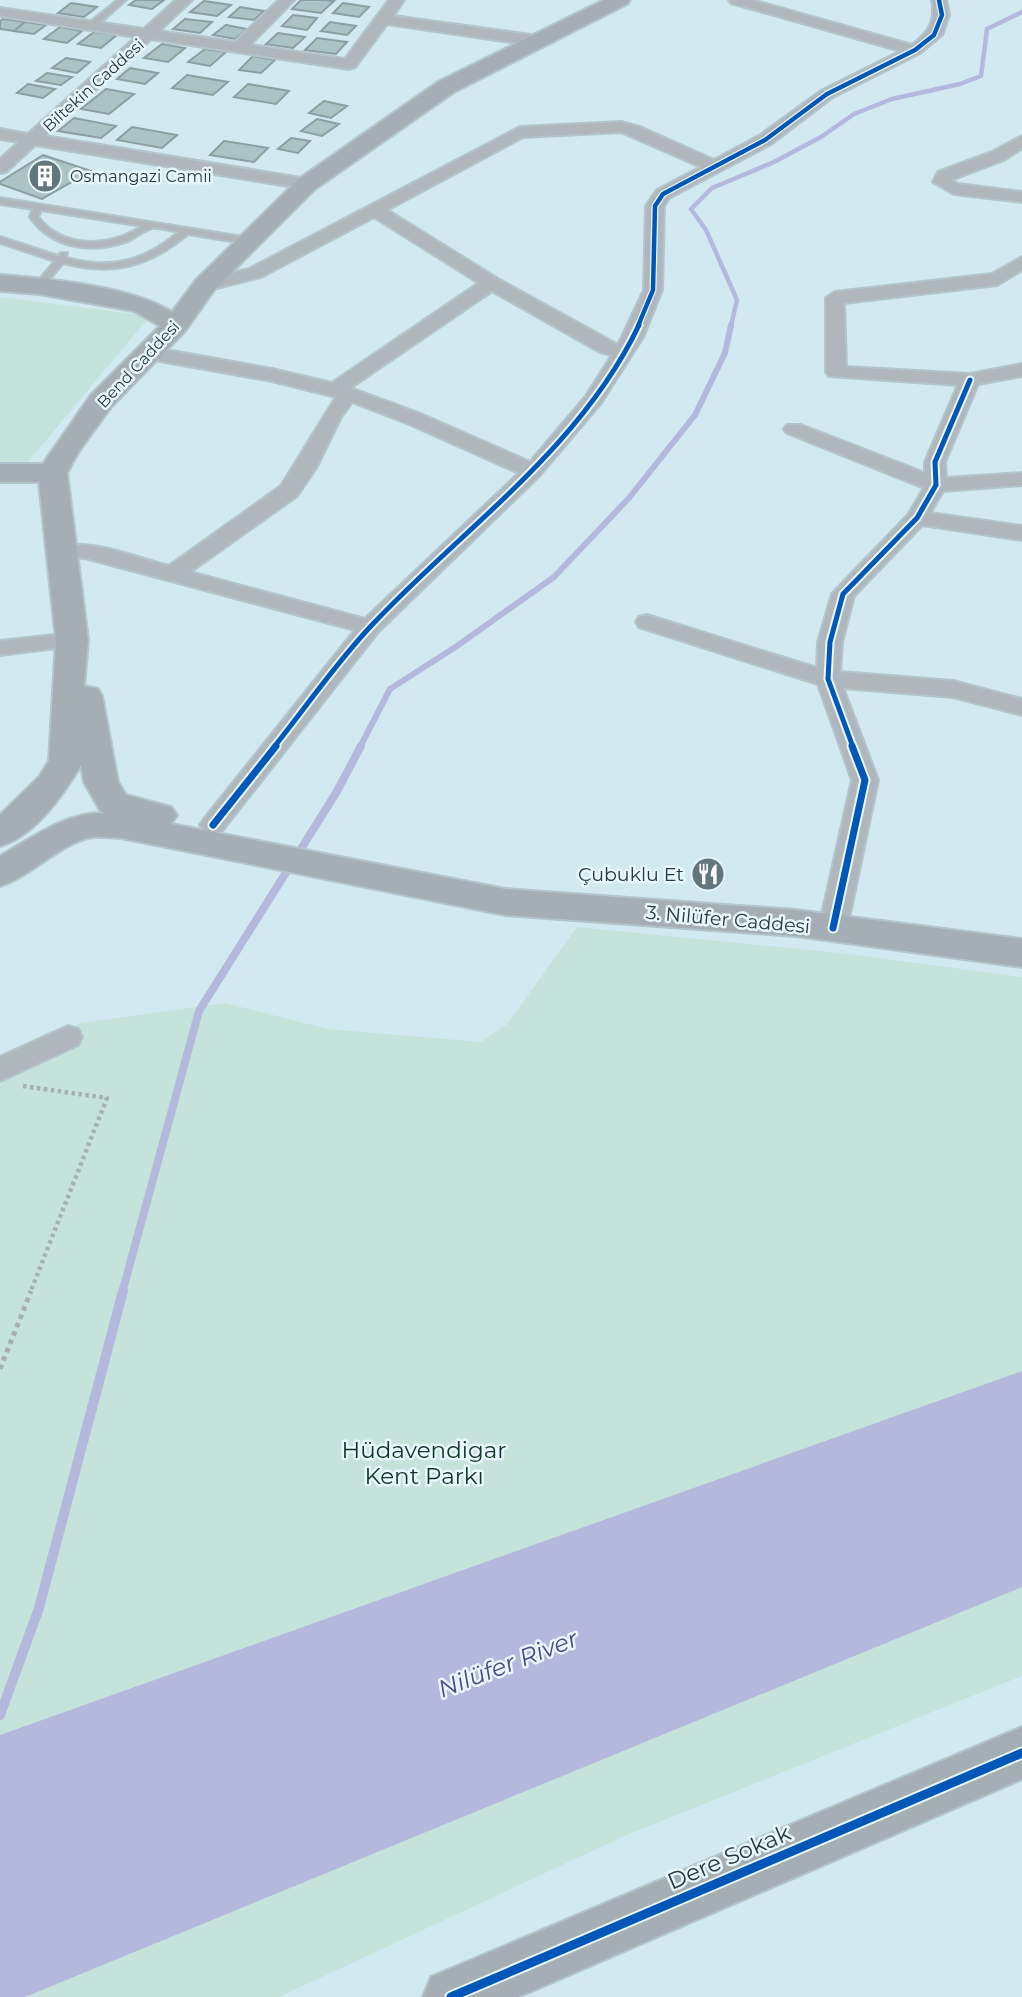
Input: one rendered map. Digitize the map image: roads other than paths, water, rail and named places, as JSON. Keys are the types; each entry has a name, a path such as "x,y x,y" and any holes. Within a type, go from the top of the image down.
{"main road":[{"name":"Bend Caddesi","path":"53,473 65,450 101,401 176,326 205,285 307,184 446,86 620,0"},
{"path":"0,283 39,286 142,305 176,326"},
{"path":"100,296 152,296 205,285"},
{"path":"0,473 53,473 72,640 83,675 101,805 91,825 65,834 0,873"},
{"path":"72,640 66,761 74,787 101,805 254,841"},
{"path":"0,835 52,785 66,761"},
{"path":"0,835 46,814 101,805 213,825 254,841"},
{"name":"3. Nilüfer Caddesi","path":"254,841 395,870 505,902 832,928 1022,953"},
{"name":"Dere Sokak","path":"451,1997 1022,1753"}],"street":[{"path":"0,4 6,0"},
{"name":"Biltekin Caddesi","path":"0,168 185,0"},
{"path":"240,46 287,0"},
{"path":"0,12 349,64 397,0"},
{"path":"736,0 915,50"},
{"path":"213,825 370,627 533,471 594,399 642,321 653,290 655,206 668,189 765,140 827,94 915,50 934,35 942,15 939,0"},
{"path":"384,19 538,41"},
{"path":"205,285 255,273 510,137 529,131 621,127 634,130 712,166"},
{"path":"0,134 307,184"},
{"path":"1022,141 998,156 944,176 942,182 954,189 1022,197"},
{"path":"374,209 491,283 607,348 622,352"},
{"path":"1022,262 997,279 835,298 836,372 970,380 1022,370"},
{"path":"171,575 299,482 315,446 339,404 342,392 491,283"},
{"path":"149,353 285,378 342,392 533,471"},
{"path":"832,928 865,780 828,679 830,642 843,594 917,517 936,485 935,462 970,380"},
{"path":"794,429 936,485 1022,479"},
{"path":"917,517 1022,533"},
{"path":"62,552 86,551 370,627"},
{"path":"647,622 828,679 953,689 1022,706"},
{"path":"0,648 72,640"},
{"path":"10,1078 68,1037"}],"lane":[{"path":"92,25 122,0"},
{"path":"1,203 249,241"},
{"path":"38,207 34,217 42,230 57,239 74,243 100,244 120,241 136,235 150,225"},
{"path":"0,240 60,260 113,266 137,263 164,251 186,231"},
{"path":"39,286 74,243"}],"water":[{"name":"Nilüfer River","path":"1022,1371 1022,1587 25,1997 0,1997 0,1735"}],"waterway":[{"path":"731,326 737,300 706,230 691,209 712,188 774,162 821,137 854,114 892,99 960,84 981,76 987,29 1022,12"},
{"path":"360,747 390,689 457,646 554,577 629,498 695,415 725,353 731,325"},
{"path":"122,1293 199,1011 336,793 361,746"},
{"path":"0,1715 39,1608 123,1291"}],"place":[{"name":"Osmangazi Camii","path":"45,176"},
{"name":"Çubuklu Et","path":"708,874"}],"park label":[{"name":"Hüdavendigar Kent Parkı","path":"424,1463"}]}
